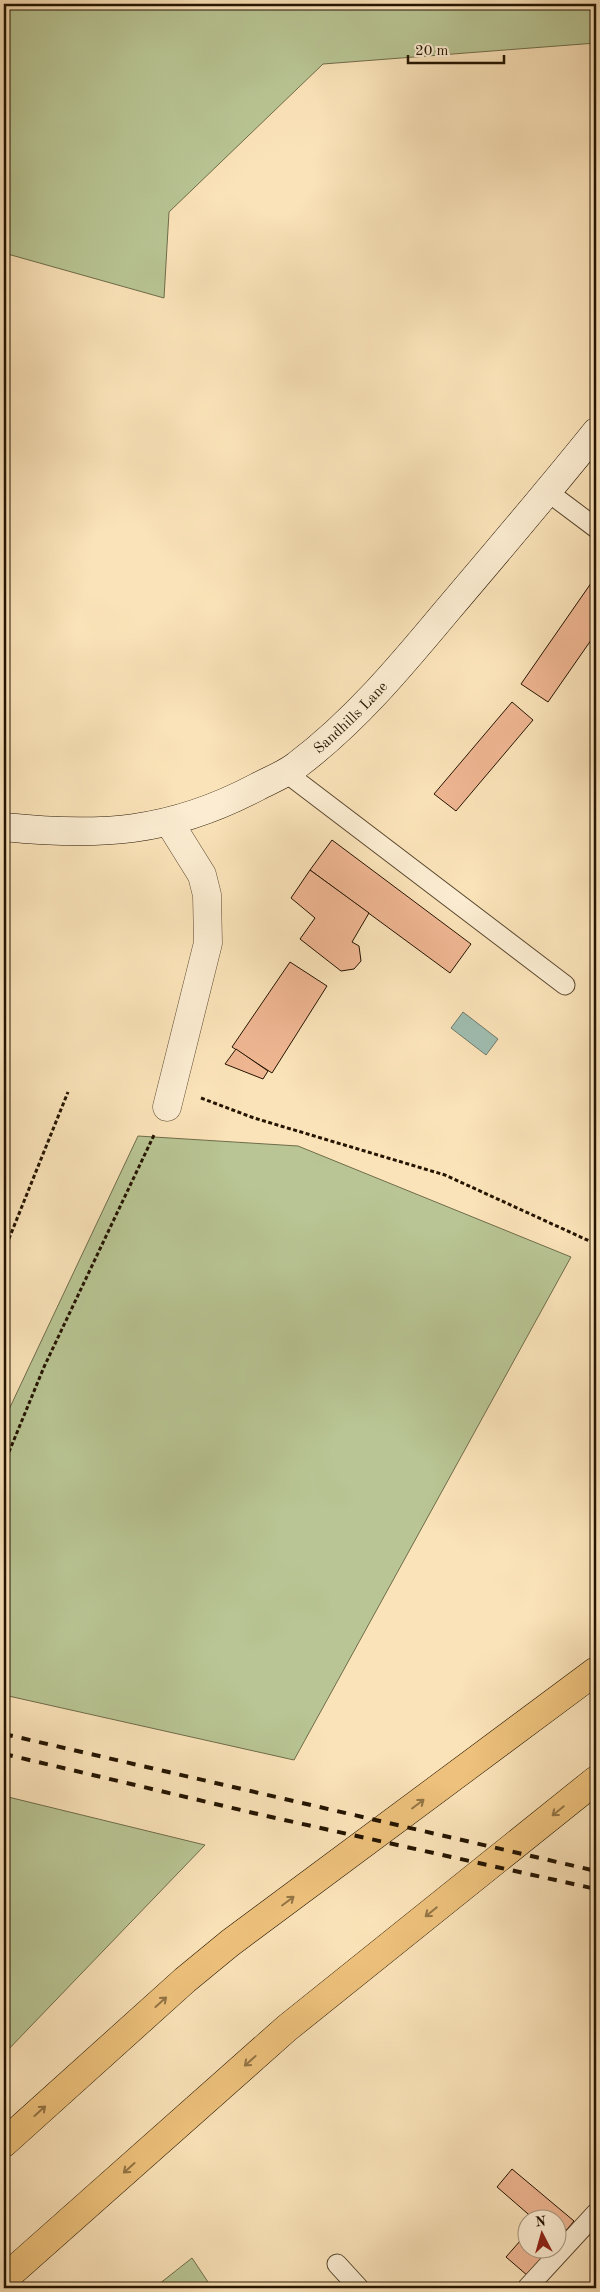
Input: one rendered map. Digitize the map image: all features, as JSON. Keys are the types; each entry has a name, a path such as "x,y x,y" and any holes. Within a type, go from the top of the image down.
{"highway":[{"path":"4,2143 185,1980 230,1943 596,1671"},
{"path":"4,2279 287,2028 596,1780"}],"main road":[{"name":"Sandhills Lane","path":"4,827 53,832 106,832 169,822 230,802 296,766 366,704 548,492 596,432"},
{"path":"169,822 202,875 207,895 208,943 169,1099"}],"lane":[{"path":"548,492 596,528"},
{"path":"285,772 566,985"},
{"path":"527,2288 596,2213"},
{"path":"337,2264 359,2288"}],"path":[{"path":"4,1250 68,1092"},
{"path":"4,1464 44,1368 169,1099 212,1101 254,1118 445,1175 596,1244"}],"green space":[{"path":"4,4 596,4 596,43 323,64 169,212 164,298 4,253"},
{"path":"138,1136 298,1146 571,1257 294,1760 4,1695 4,1420"},
{"path":"4,1796 205,1845 4,2054"},
{"path":"192,2258 212,2288 154,2288"}],"shaded area":[{"path":"463,1012 498,1039 486,1055 451,1028"}],"building":[{"path":"596,576 596,633 548,702 521,684"},
{"path":"512,702 533,720 456,811 434,794"},
{"path":"332,840 471,944 450,973 310,870"},
{"path":"310,870 369,913 352,942 359,946 361,961 354,969 341,971 300,939 315,918 291,898"},
{"path":"290,962 327,986 272,1073 232,1047"},
{"path":"236,1049 268,1071 263,1079 225,1064"},
{"path":"512,2169 561,2210 523,2210 497,2187"},
{"path":"568,2216 574,2221 568,2228"},
{"path":"518,2243 518,2260 542,2260 528,2276 506,2257"}],"railway":[{"path":"4,1734 596,1871"},
{"path":"4,1754 262,1815 596,1889"}]}
